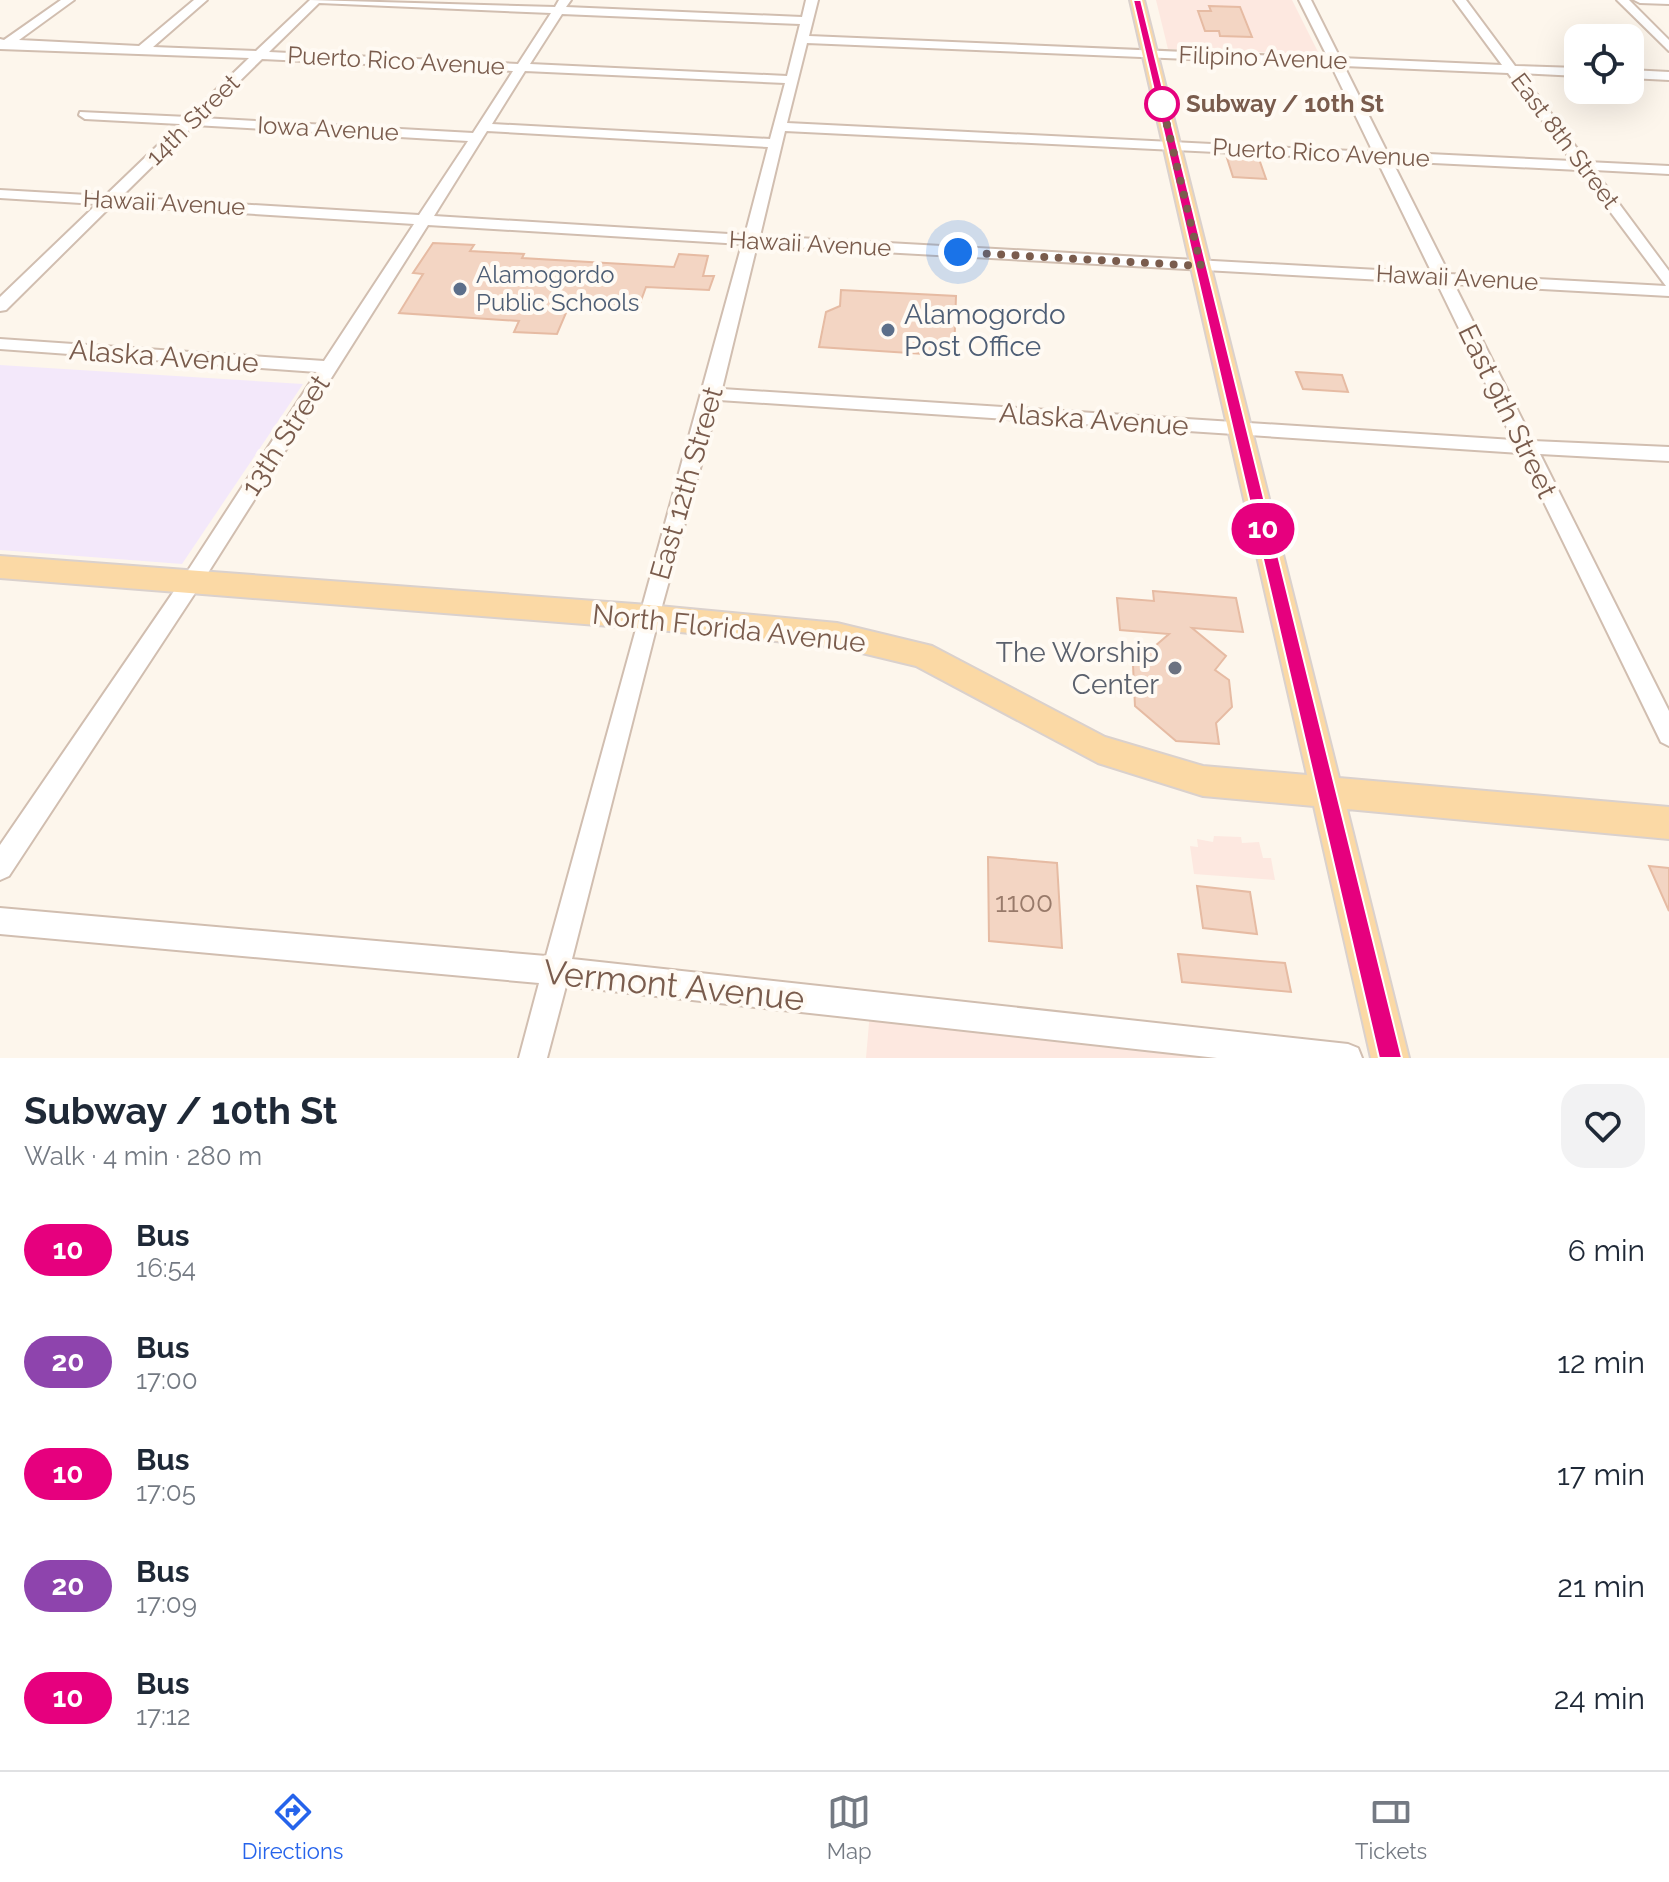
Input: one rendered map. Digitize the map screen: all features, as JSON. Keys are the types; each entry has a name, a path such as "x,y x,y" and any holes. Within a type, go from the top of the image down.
{"main road":[{"path":"1137,0 1390,1058"},
{"name":"North Florida Avenue","path":"0,567 648,617 837,635 922,655 1098,749 1203,781 1669,823"}],"street":[{"path":"2,45 68,0"},
{"path":"143,49 201,0"},
{"name":"Filipino Avenue","path":"316,0 561,5 806,30 1150,54 1564,71"},
{"name":"14th Street","path":"0,306 316,0"},
{"name":"East 12th Street","path":"533,1058 648,617 712,394 812,0"},
{"name":"East 9th Street","path":"1305,0 1669,735"},
{"name":"East 8th Street","path":"1460,0 1669,282"},
{"path":"1623,0 1669,47"},
{"path":"1640,0 1669,1"},
{"name":"13th Street","path":"0,867 192,581 561,5"},
{"name":"Puerto Rico Avenue","path":"2,45 791,80"},
{"path":"1644,75 1669,76"},
{"name":"Iowa Avenue","path":"85,115 190,122 478,132 778,135"},
{"name":"Puerto Rico Avenue","path":"778,135 1172,146 1669,170"},
{"name":"Hawaii Avenue","path":"0,194 750,240 1669,291"},
{"name":"Alaska Avenue","path":"0,344 329,367"},
{"name":"Alaska Avenue","path":"712,394 1669,454"},
{"name":"Vermont Avenue","path":"0,921 555,971 1348,1058"}],"shaded area":[{"path":"1156,0 1292,0 1319,54 1168,49"},
{"path":"0,365 303,384 182,564 0,550"},
{"path":"1214,836 1241,837 1242,843 1259,842 1263,858 1271,858 1275,880 1194,874 1190,846 1198,847 1197,839 1213,842"},
{"path":"870,1012 1274,1058 866,1058"}],"building":[{"path":"1209,6 1240,7 1252,37 1220,36 1219,31 1205,31 1198,11 1211,11"},
{"path":"1227,158 1259,159 1266,179 1233,177"},
{"name":"Alamogordo Public Schools","path":"433,243 474,245 470,251 524,254 522,258 674,267 679,254 708,256 703,276 714,276 709,290 646,287 639,306 571,301 557,334 514,332 519,321 399,313 423,274 413,273"},
{"name":"Alamogordo Post Office","path":"841,290 956,296 954,356 819,347 826,312 840,306"},
{"path":"1296,372 1342,375 1348,392 1303,389"},
{"name":"The Worship Center","path":"1153,591 1236,598 1243,632 1192,628 1226,656 1215,670 1229,680 1232,707 1216,723 1219,744 1176,741 1135,706 1133,665 1169,634 1120,630 1117,598 1154,601"},
{"path":"988,857 1057,863 1062,948 989,941"},
{"path":"1649,866 1669,868 1669,911"},
{"path":"1197,886 1250,892 1257,934 1203,928"},
{"path":"1178,954 1285,963 1291,992 1182,982"}],"bus line":[{"name":"10","path":"1137,0 1390,1058"}],"place":[{"name":"Subway / 10th St","path":"1162,104"},
{"name":"Alamogordo Public Schools","path":"460,289"},
{"name":"Alamogordo Post Office","path":"888,330"},
{"name":"The Worship Center","path":"1175,668"}],"route":[{"path":"958,252 1201,266 1162,104"}]}
